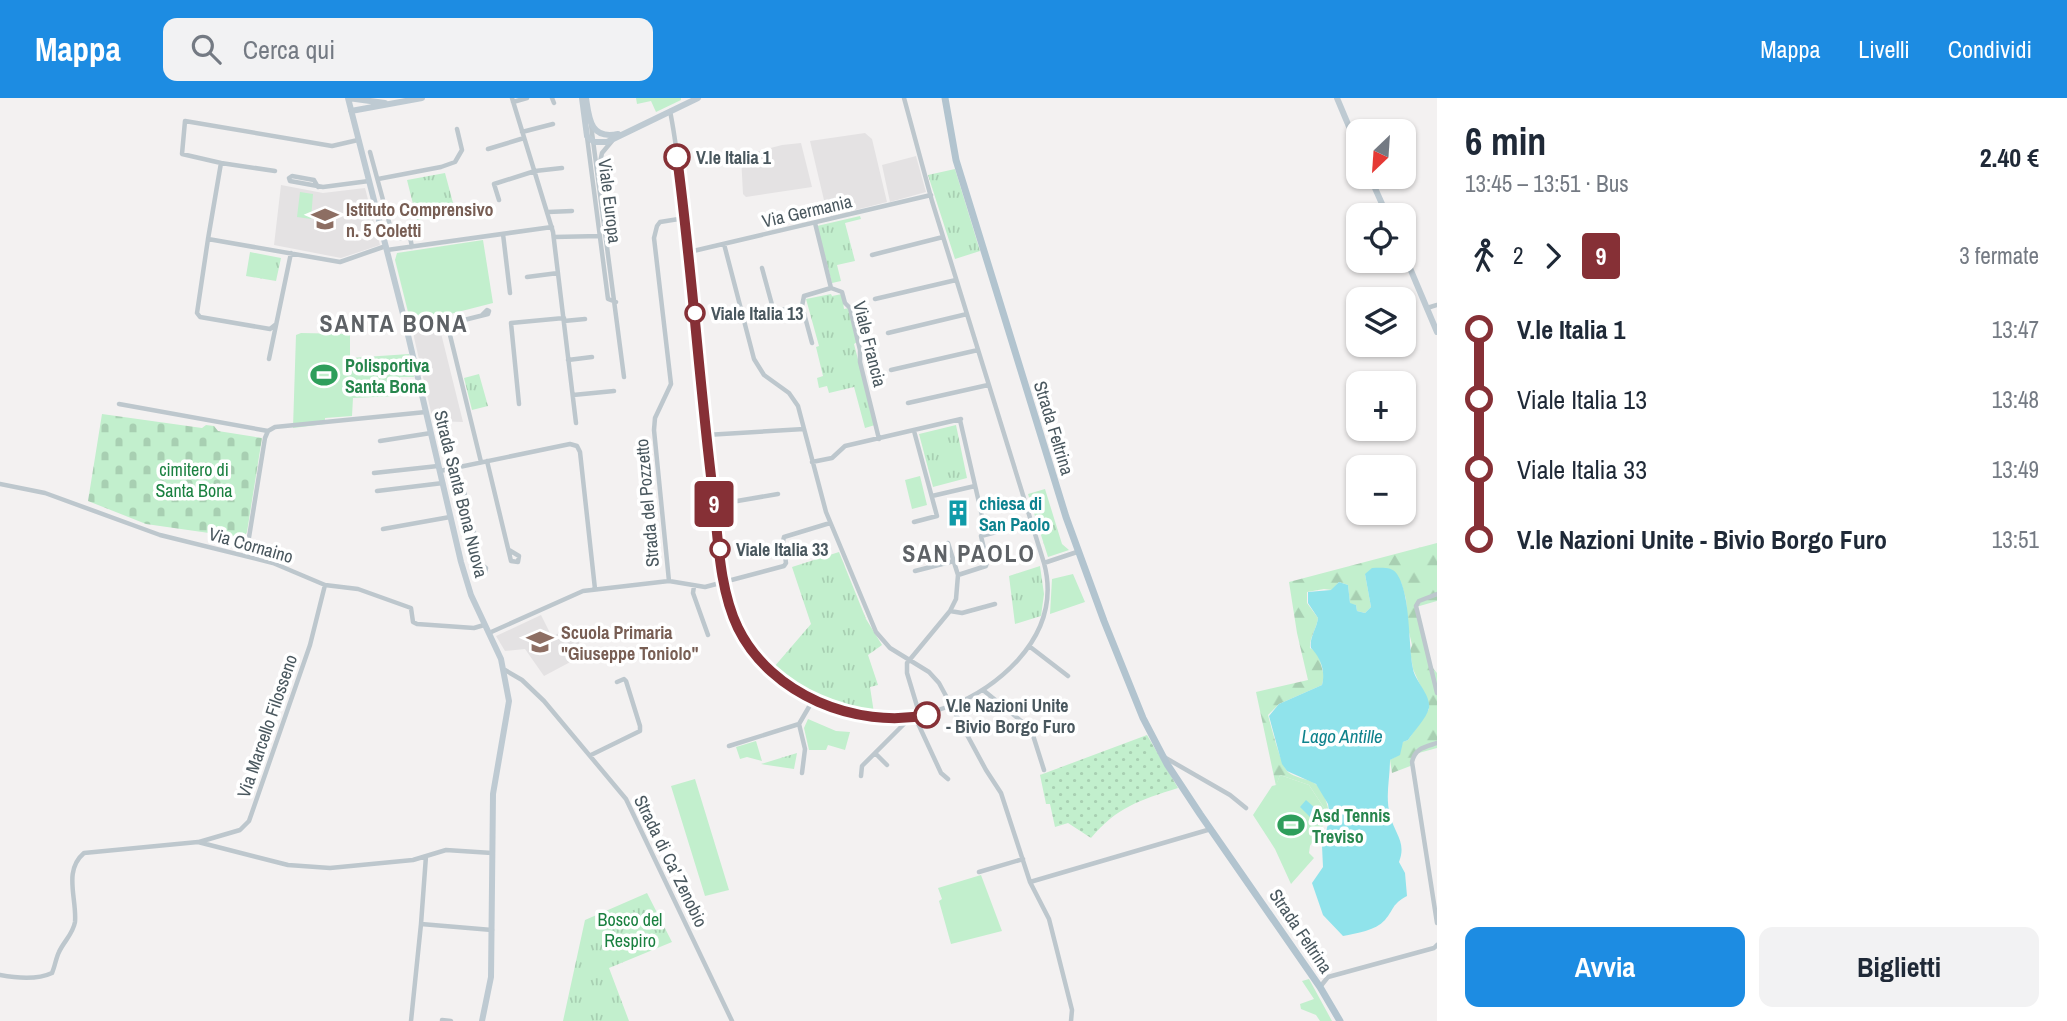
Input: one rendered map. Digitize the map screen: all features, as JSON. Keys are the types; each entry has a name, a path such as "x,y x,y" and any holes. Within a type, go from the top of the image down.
{"main road":[{"name":"Strada Feltrina","path":"945,98 956,160 1077,552 1143,718 1163,757 1320,987 1340,1021"}],"street":[{"path":"348,98 401,103"},
{"name":"Strada Santa Bona Nuova","path":"348,98 467,582 505,670 509,688 509,712 494,786 491,977 482,1021"},
{"path":"351,110 365,110 422,98"},
{"path":"527,98 513,100 554,237 576,423"},
{"name":"Viale Europa","path":"584,98 590,122 608,299 615,302"},
{"name":"Viale Europa","path":"584,98 598,171 624,377"},
{"path":"591,140 607,142 698,98"},
{"path":"670,111 689,252 714,505 724,582 735,621 754,653 777,676 813,700 863,716 915,717 953,707 984,690 1010,668 1041,628 1047,609 1048,581 943,237 904,98"},
{"path":"1337,98 1346,119"},
{"path":"351,110 380,103"},
{"path":"355,126 365,110"},
{"path":"275,171 182,154 186,121 332,146 358,140"},
{"path":"590,122 597,131 610,136"},
{"path":"488,149 553,124"},
{"path":"378,179 455,162 462,150 457,129"},
{"path":"591,140 621,134"},
{"path":"598,171 602,153 621,134"},
{"path":"370,152 392,233 400,238 410,237 412,247"},
{"path":"221,163 197,313 200,317 270,329 275,325"},
{"path":"499,200 494,184 535,171 562,168"},
{"path":"318,187 314,180 292,176 289,178 290,181 318,187 369,181"},
{"name":"Via Germania","path":"689,252 931,195"},
{"path":"548,212 572,211"},
{"name":"Strada del Pozzetto","path":"489,633 573,595 595,589 668,581 654,430 655,418 671,384 654,238 660,222 685,218"},
{"name":"Viale Francia","path":"815,223 831,288 842,292 845,303 850,308 879,439"},
{"path":"208,239 341,262 387,248 412,247 552,227"},
{"path":"503,234 510,293"},
{"path":"554,237 600,236"},
{"path":"872,255 943,237"},
{"path":"724,244 754,359 768,379 792,397 800,412 830,523 876,632 890,648 934,677 1001,793 1030,882 1049,919 1072,1010 1071,1021"},
{"path":"269,359 291,253"},
{"path":"762,268 774,312"},
{"path":"527,277 558,273"},
{"path":"1412,273 1437,332"},
{"path":"875,299 956,280"},
{"path":"812,343 802,306 804,296 831,288"},
{"path":"1427,308 1437,305"},
{"path":"743,318 802,306"},
{"path":"888,333 967,314"},
{"path":"481,462 449,331 452,323 482,315"},
{"path":"519,404 511,323 584,319"},
{"path":"891,370 978,350"},
{"path":"568,360 592,358"},
{"path":"908,403 988,385"},
{"path":"573,395 614,391"},
{"path":"119,404 268,431"},
{"path":"246,556 268,431 275,427 426,412"},
{"path":"812,462 832,458 845,446 961,420 986,533"},
{"path":"706,435 804,429"},
{"path":"914,431 937,516 914,522"},
{"path":"380,441 431,433"},
{"path":"374,473 458,467 570,444 577,446 580,452 595,589"},
{"path":"487,461 509,551"},
{"path":"458,467 482,565"},
{"name":"Via Cornaino","path":"0,484 45,492 160,535 273,563 325,585 358,589 411,608 413,622 417,624 474,628 484,625"},
{"path":"377,491 443,484"},
{"path":"932,496 975,486"},
{"path":"714,505 778,494"},
{"path":"383,528 450,517"},
{"path":"668,581 705,587 784,566 784,537 830,523"},
{"path":"958,575 986,566 981,539 986,533 1031,523"},
{"path":"948,543 958,575 956,599 950,611 909,660 906,670 915,717 942,773 948,779"},
{"path":"1044,563 1077,552"},
{"path":"915,571 954,561"},
{"name":"Via Marcello Filosseno","path":"198,842 240,830 249,821 310,645 325,585"},
{"path":"694,586 693,593 708,635"},
{"path":"1437,594 1419,601 1416,606 1437,692"},
{"path":"950,611 962,613 995,604"},
{"path":"1029,646 1068,676"},
{"name":"Strada di Ca' Zenobio","path":"505,670 522,680 544,701 626,799 732,1021"},
{"path":"591,755 640,731 626,681 624,679 617,682"},
{"path":"984,690 1031,729 1044,770"},
{"path":"729,746 799,724 813,700"},
{"path":"861,776 862,766 915,717"},
{"path":"799,724 805,749 802,773"},
{"path":"1437,743 1419,749 1412,762 1437,923"},
{"path":"876,754 887,765"},
{"path":"1163,757 1230,795 1246,808"},
{"path":"1030,882 1211,829"},
{"path":"0,975 18,978 48,976 52,973 59,951 73,931 75,900 72,872 82,855 198,842 288,864 330,869 413,860 446,850 492,853"},
{"path":"411,1021 426,856"},
{"path":"979,872 1023,859"},
{"path":"421,924 492,930"},
{"path":"1320,987 1328,977 1437,945"},
{"path":"442,1020 451,1021"}],"shaded area":[{"path":"865,133 872,139 887,202 828,217 810,141"},
{"path":"801,143 812,187 746,197 743,194 741,156"},
{"path":"916,156 926,192 890,202 882,165"},
{"name":"Istituto Comprensivo n. 5 Coletti","path":"281,185 323,193 365,188 380,245 341,258 274,245"},
{"path":"437,317 463,422 433,421 411,324"},
{"name":"Scuola Primaria \"Giuseppe Toniolo\"","path":"541,615 554,636 571,625 583,651 574,656 574,660 544,676 525,649 505,651 496,636"}],"green space":[{"path":"636,98 681,100 656,112 651,101 637,104"},
{"path":"955,169 980,251 955,259 928,175"},
{"path":"445,173 456,214 417,220 407,180"},
{"path":"300,192 313,194 311,219 297,217"},
{"path":"860,216 861,219 845,223 855,261 837,265 841,281 832,283 817,226"},
{"path":"483,240 493,303 411,324 395,260 397,253"},
{"path":"250,252 281,258 276,281 246,276"},
{"path":"842,294 844,309 849,308 857,342 854,344 875,425 865,428 854,387 829,393 827,386 819,388 817,378 823,376 816,347 819,346 806,299"},
{"path":"350,334 350,358 409,354 414,377 400,377 397,396 353,398 352,416 325,418 325,424 293,428 296,335"},
{"path":"479,374 488,406 472,410 464,378"},
{"name":"cimitero di Santa Bona","path":"102,414 202,428 206,425 214,426 218,431 262,438 244,538 146,524 88,501"},
{"path":"956,425 967,478 933,487 919,434"},
{"path":"920,476 927,505 912,509 905,480"},
{"path":"1045,489 1062,544 1069,550 1048,557 1028,494"},
{"path":"1437,543 1437,601 1416,607 1432,667 1437,673 1437,748 1415,754 1413,765 1392,773 1390,760 1395,757 1403,742 1408,740 1429,709 1413,669 1406,599 1401,582 1365,574 1371,607 1365,613 1357,611 1356,605 1350,604 1348,585 1339,582 1332,590 1307,592 1307,603 1318,618 1310,648 1318,653 1324,676 1322,685 1279,704 1268,715 1285,768 1291,774 1311,781 1320,789 1330,817 1309,785 1280,775 1276,786 1256,692 1308,680 1289,582"},
{"path":"839,552 866,619 882,645 868,655 878,685 870,687 874,713 821,698 774,667 811,624 792,567"},
{"path":"1040,566 1044,594 1041,616 1015,624 1009,576"},
{"path":"1073,574 1085,602 1050,614 1052,579"},
{"path":"808,719 836,731 850,732 845,750 828,745 826,750 809,750 804,728"},
{"path":"1147,735 1178,788 1130,806 1110,819 1091,838 1068,823 1055,827 1050,804 1046,804 1040,775"},
{"path":"756,741 762,761 747,757 740,759 736,747"},
{"path":"797,753 794,769 761,764"},
{"name":"Asd Tennis Treviso","path":"1280,775 1309,785 1330,817 1310,846 1309,853 1314,858 1291,884 1275,849 1253,815 1272,786 1276,785"},
{"path":"695,779 729,890 705,896 671,786"},
{"path":"981,875 1002,931 951,944 938,888"},
{"name":"Bosco del Respiro","path":"647,893 672,942 609,968 629,1021 563,1021 585,920"},
{"path":"1309,979 1332,1021 1320,1021 1316,1015 1301,1009 1300,1004 1314,999 1302,981"}],"water":[{"name":"Lago Antille","path":"1372,568 1392,570 1402,583 1413,669 1428,698 1429,708 1423,721 1408,740 1403,742 1400,755 1390,760 1389,808 1401,843 1399,862 1405,873 1407,896 1396,904 1385,920 1376,927 1343,936 1323,915 1312,883 1323,867 1322,846 1330,817 1328,804 1316,784 1287,771 1282,764 1269,716 1279,704 1322,685 1321,665 1311,648 1318,618 1308,603 1308,592 1331,590 1339,582 1348,585 1350,603 1356,605 1357,611 1365,613 1371,607 1365,574"},
{"path":"1306,800 1324,816 1317,824 1300,807"}],"bus line":[{"name":"9","path":"677,157 714,505 726,592 738,628 754,653 768,668 792,688 813,700 843,711 875,717 900,719 927,715"}],"place":[{"name":"V.le Italia 1","path":"677,157"},
{"name":"Istituto Comprensivo n. 5 Coletti","path":"325,219"},
{"name":"Viale Italia 13","path":"695,313"},
{"name":"Polisportiva Santa Bona","path":"324,375"},
{"name":"chiesa di San Paolo","path":"958,513"},
{"name":"Viale Italia 33","path":"720,549"},
{"name":"Scuola Primaria \"Giuseppe Toniolo\"","path":"540,642"},
{"name":"V.le Nazioni Unite - Bivio Borgo Furo","path":"927,715"},
{"name":"Asd Tennis Treviso","path":"1291,825"}],"district":[{"name":"SANTA BONA","path":"394,323"},
{"name":"SAN PAOLO","path":"969,553"}]}
